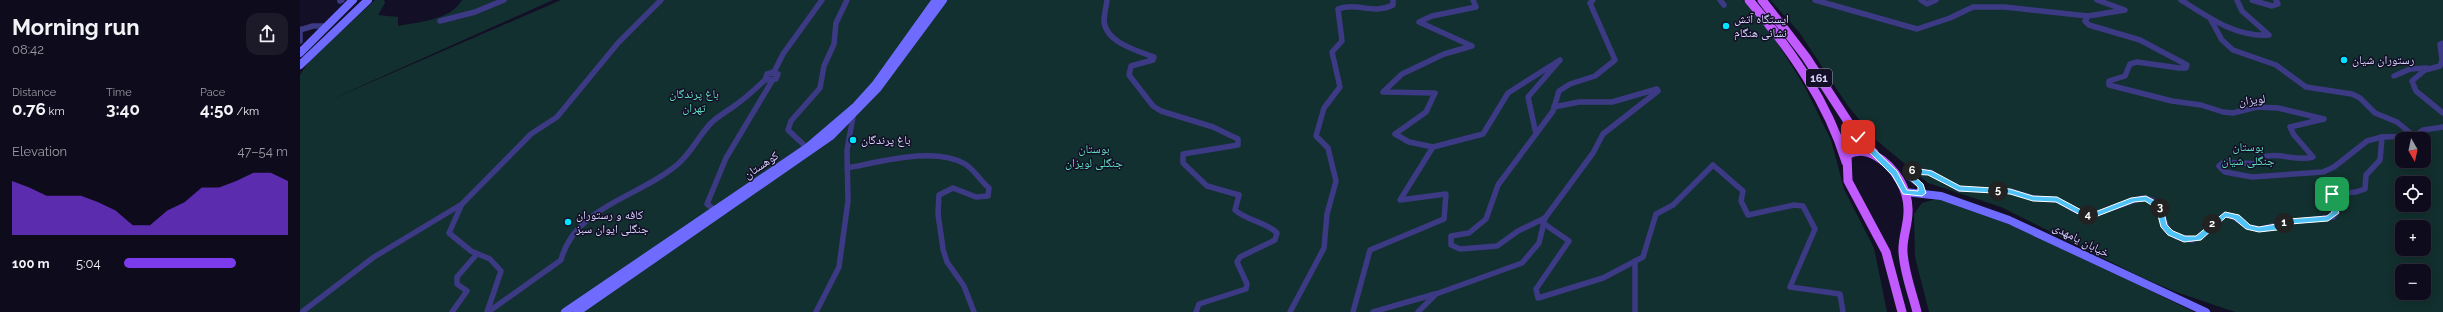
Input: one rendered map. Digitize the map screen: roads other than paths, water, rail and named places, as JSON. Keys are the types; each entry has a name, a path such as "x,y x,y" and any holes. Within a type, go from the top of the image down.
{"main road":[{"path":"300,53 353,0"},
{"path":"300,65 368,0"},
{"name":"کوهستان","path":"577,312 812,151 853,117 882,86 934,9 936,0"},
{"name":"کوهستان","path":"565,312 808,148 856,106 875,85 934,9 943,0"},
{"name":"161","path":"1749,0 1794,58 1827,114 1839,140 1846,162"},
{"name":"161","path":"1762,0 1802,51 1858,137 1877,156"},
{"path":"325,27 337,30"},
{"path":"1839,140 1851,144 1856,142 1858,137"},
{"path":"1902,312 1886,252 1868,217 1850,189 1845,174 1847,155 1852,151 1860,150 1877,156 1894,173 1905,192 1908,206 1907,219 1902,237 1903,253 1917,312"},
{"path":"1905,192 1941,196"},
{"path":"1908,206 1924,196 1941,196"},
{"name":"خیابان یامهدی","path":"1941,196 2036,231 2149,287 2206,312"}],"street":[{"path":"440,21 474,12 504,0"},
{"path":"302,312 374,257 462,204 531,134 557,117 618,43 661,0"},
{"path":"488,312 561,260 562,249 566,241 583,224 615,201 669,172 691,151 695,142 713,121 740,102 765,80 767,74 774,72 783,54 822,0"},
{"path":"803,144 788,130 791,121 820,88 824,66 834,44 836,23 846,0"},
{"path":"1106,0 1105,26 1108,31 1127,48 1154,57 1153,60 1131,66 1128,69 1129,75 1153,106 1161,111 1213,127 1238,139 1238,145 1230,148 1195,150 1183,154 1183,163 1201,183 1211,188 1234,191 1239,195 1235,210 1241,216 1273,227 1277,233 1275,240 1240,257 1237,262 1247,284 1246,289 1199,304 1196,312"},
{"path":"1290,312 1324,248 1327,214 1336,181 1328,148 1316,136 1324,108 1340,87 1332,52 1342,41 1338,9 1349,5 1368,11 1382,12 1393,5 1393,0"},
{"path":"1473,0 1476,7 1432,16 1419,22 1467,42 1472,46 1444,54 1402,74 1383,92 1435,93 1426,112 1395,134 1409,142 1433,147 1483,134 1508,93 1560,60 1528,97 1536,134"},
{"path":"1544,220 1518,231 1497,246 1460,249 1451,245 1451,236 1469,233 1486,219 1498,185 1554,107 1560,91 1570,84 1595,76 1615,60 1590,3 1593,0"},
{"path":"1720,0 1724,5"},
{"path":"1815,0 1917,29 1950,18 1973,7 2005,7 2088,16 2123,12 2125,10 2097,0"},
{"path":"1921,0 1927,4 1936,0"},
{"path":"2181,0 2211,20 2244,32 2269,35 2246,15 2238,6 2237,0"},
{"path":"2252,0 2272,6 2278,4 2276,0"},
{"name":"لویزان","path":"2088,16 2085,21 2089,25 2120,32 2146,42 2187,65 2186,68 2179,68 2137,62 2130,64 2125,76 2108,82 2108,85 2172,102 2201,105 2224,112 2233,113 2257,107 2278,108 2324,119 2313,123 2290,127 2291,134 2311,152 2314,157 2308,159 2278,153 2265,155 2260,158 2258,164 2224,162 2219,166 2225,172 2252,177 2323,172 2334,167 2367,141 2382,137"},
{"path":"2211,20 2222,40 2233,50 2276,65 2306,87 2352,94 2360,98 2375,113 2397,122 2409,132"},
{"path":"300,41 300,30 313,26 325,27"},
{"path":"2443,43 2440,44 2442,60 2440,66 2425,70 2412,81 2412,86 2422,97 2443,113"},
{"path":"2394,76 2410,69 2432,68"},
{"path":"715,210 708,204 718,174 752,114 767,94 772,81 778,76 774,72"},
{"path":"765,80 772,81"},
{"path":"1373,312 1436,294 1522,263 1539,243 1544,220 1593,153 1603,134 1658,92 1657,89 1612,102 1579,102 1554,107"},
{"path":"816,312 839,267 848,201 847,150 853,117"},
{"path":"2420,132 2423,130 2443,128"},
{"path":"1922,193 1921,186 1908,177 1909,171 1930,172 1959,189 2010,191 2033,198 2057,200 2084,215 2095,214 2133,200 2146,198 2159,206 2164,226 2170,233 2192,240 2204,234 2210,226 2225,215 2236,217 2248,228 2259,229 2277,227 2289,222 2333,217 2336,213 2330,198 2332,194 2360,192 2365,189 2368,185 2366,175 2380,160 2382,137 2395,137"},
{"path":"1353,312 1370,250 1444,219 1446,194 1400,200 1433,147"},
{"path":"847,168 921,157 941,157 955,159 974,170 980,181 989,188 988,196 980,198 957,187 945,189 939,195 938,214 942,249 947,262 964,286 974,312"},
{"path":"1544,220 1569,241 1536,289 1538,298 1603,278 1643,257 1656,214 1673,205 1714,165 1744,191 1741,201 1748,215 1794,205 1804,206 1815,229 1790,287 1840,294 1843,312"},
{"path":"462,204 448,233 471,251 490,259 501,271 488,312"},
{"path":"452,312 467,291 457,284 457,277 477,254"},
{"path":"1635,261 1635,312"},
{"path":"1422,310 1436,294"}],"place":[{"name":"ایستگاه آتش نشانی هنگام","path":"1726,26"},
{"name":"رستوران شیان","path":"2344,60"},
{"name":"باغ پرندگان","path":"853,140"},
{"name":"کافه و رستوران جنگلی ایوان سبز","path":"568,222"}],"park label":[{"name":"باغ پرندگان تهران","path":"694,101"},
{"name":"بوستان جنگلی شیان","path":"2248,154"},
{"name":"بوستان جنگلی لویزان","path":"1094,156"}]}
